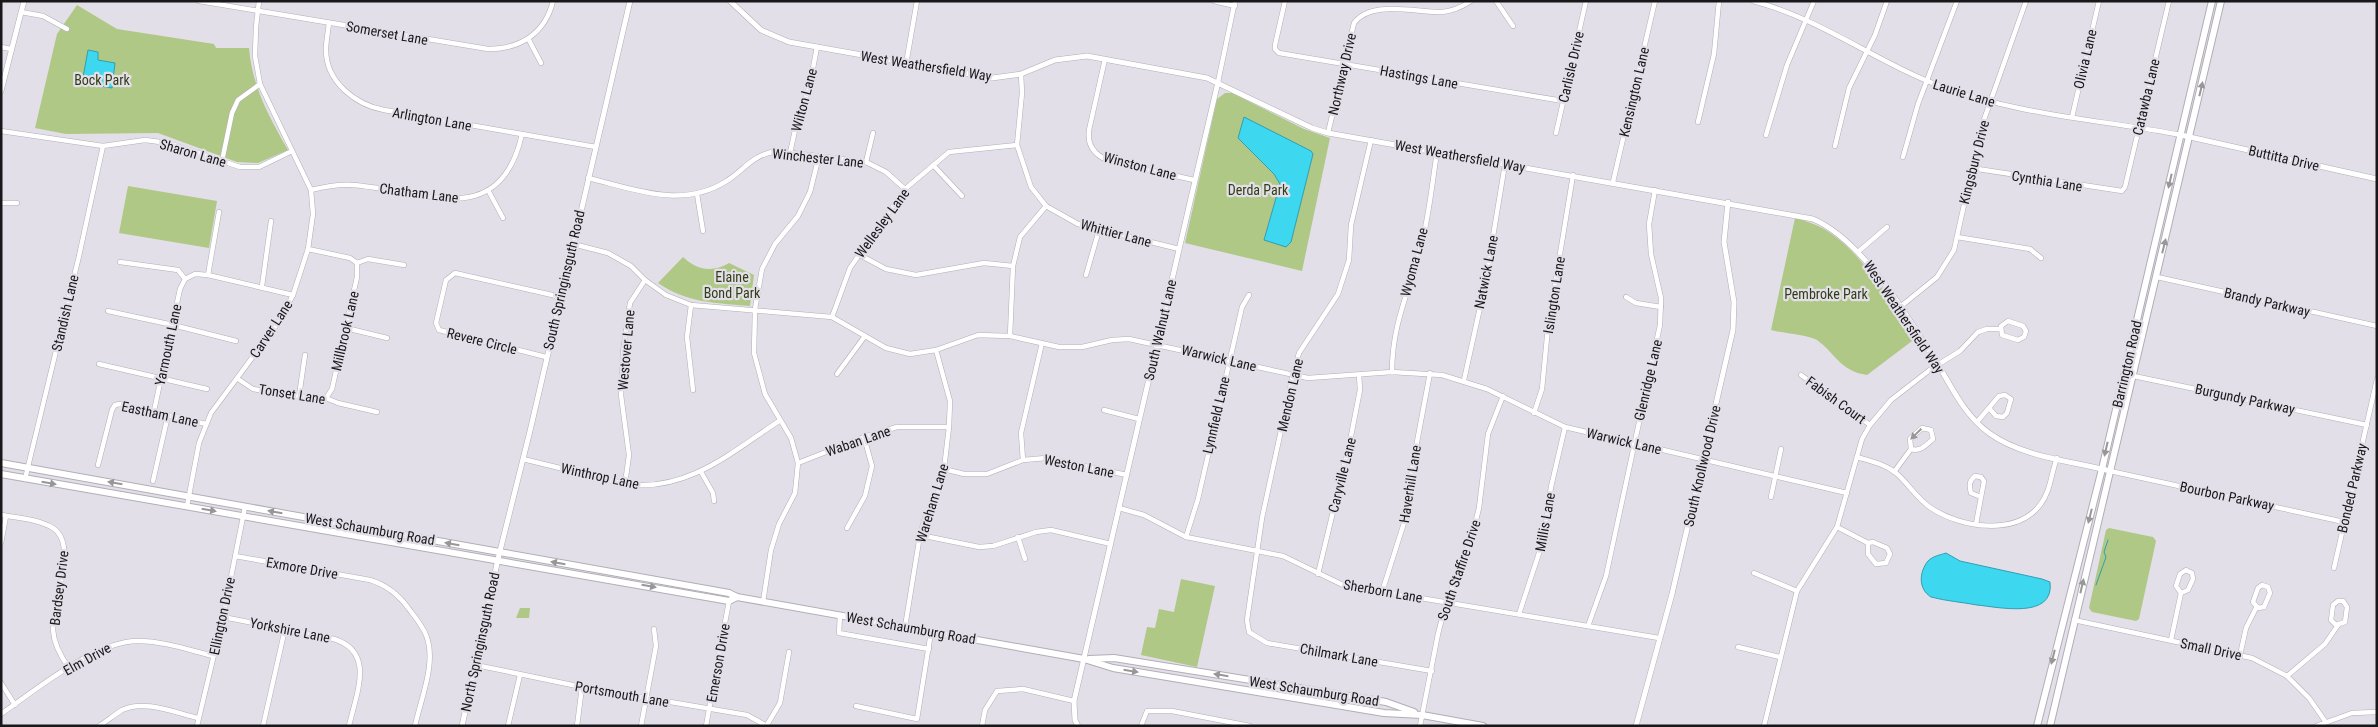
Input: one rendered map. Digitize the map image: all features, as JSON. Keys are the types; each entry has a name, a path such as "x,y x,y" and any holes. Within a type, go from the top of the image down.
{"main road":[{"name":"Barrington Road","path":"2037,726 2102,469 2212,1"},
{"name":"Barrington Road","path":"2050,726 2221,1"},
{"name":"West Schaumburg Road","path":"1,463 245,507 729,600"},
{"name":"West Schaumburg Road","path":"1,474 243,516 729,593 737,597 763,602 1084,659 1123,670 1384,713 1422,715"},
{"path":"729,600 737,597"},
{"name":"West Schaumburg Road","path":"1084,659 1114,658 1376,701 1422,715 1483,726"}],"street":[{"path":"1,92 24,1"},
{"name":"Somerset Lane","path":"199,1 479,49 506,48 528,40"},
{"name":"Carver Lane","path":"187,506 196,458 206,424 222,395 238,379 278,323 293,295 308,249 313,214 311,190 260,84 255,56 260,1"},
{"path":"541,63 528,40 540,28 550,12 553,1"},
{"name":"South Springinsguth Road","path":"499,556 630,1"},
{"name":"West Weathersfield Way","path":"730,1 753,24 768,34 789,42 985,78 1006,78 1065,57 1087,56 1105,59 1207,78 1312,128 1328,133 1728,202 1813,219 1841,234 1858,251 1900,307 1960,402 1987,432 2023,450 2110,471"},
{"path":"906,64 917,1"},
{"path":"1214,1 1235,3"},
{"name":"Hastings Lane","path":"1285,1 1275,45 1276,51 1282,54 1563,101"},
{"path":"1379,3 1442,12 1460,7 1471,1"},
{"path":"1496,1 1512,26"},
{"name":"Carlisle Drive","path":"1556,132 1586,1"},
{"name":"Kensington Lane","path":"1613,182 1656,1"},
{"path":"1698,122 1714,54 1719,1"},
{"name":"Laurie Lane","path":"1753,1 1807,19 1927,81 1989,102 2190,136"},
{"path":"1766,136 1779,88 1814,1"},
{"path":"1835,146 1849,88 1879,27 1887,1"},
{"path":"1903,157 1914,117 1957,1"},
{"name":"Kingsbury Drive","path":"1900,307 1926,288 1941,273 1951,256 1957,237 1971,168 1989,102 2009,54 2026,1"},
{"name":"Olivia Lane","path":"2072,117 2099,1"},
{"name":"Catawba Lane","path":"2122,191 2169,1"},
{"name":"South Walnut Lane","path":"1074,701 1235,3"},
{"name":"Northway Drive","path":"1328,133 1355,20 1363,10 1372,5"},
{"path":"21,12 43,16 67,29"},
{"name":"Arlington Lane","path":"329,23 326,51 331,70 340,85 358,101 378,109 596,147"},
{"path":"1,47 11,49"},
{"name":"Wilton Lane","path":"790,153 799,112 809,89 817,47"},
{"name":"Winston Lane","path":"1105,59 1089,130 1088,138 1092,149 1108,161 1194,180"},
{"name":"Whittier Lane","path":"1021,74 1022,92 1017,145 1031,187 1046,206 1078,224 1179,249"},
{"path":"222,161 232,113 238,100 260,84"},
{"name":"Sharon Lane","path":"1,131 102,146 145,140 168,142 240,167 259,167 292,151"},
{"path":"866,162 873,132"},
{"name":"Chatham Lane","path":"311,190 350,184 458,200 488,190 510,168 516,157 522,134"},
{"name":"Buttitta Drive","path":"2190,136 2377,179"},
{"name":"Mendon Lane","path":"1249,632 1246,613 1256,550 1293,374 1299,353 1338,294 1348,260 1350,225 1371,140"},
{"name":"Wellesley Lane","path":"832,317 850,268 905,189 949,152 1017,145"},
{"name":"Standish Lane","path":"26,479 102,146"},
{"name":"Winchester Lane","path":"588,178 662,196 697,194 728,180 750,160 763,153 776,151 866,162 886,172 905,189"},
{"name":"Wyoma Lane","path":"1392,372 1392,351 1399,315 1421,247 1437,152"},
{"path":"763,602 771,550 779,524 795,493 798,463 791,438 779,421 765,394 754,353 755,309 762,269 775,244 798,216 810,192 819,156"},
{"name":"Natwick Lane","path":"1464,380 1485,285 1505,164"},
{"path":"933,165 962,196"},
{"name":"Cynthia Lane","path":"1971,168 2122,191"},
{"name":"Islington Lane","path":"1534,413 1542,388 1548,327 1574,175"},
{"path":"488,190 503,218"},
{"name":"Glenridge Lane","path":"1588,626 1606,576 1633,444 1658,336 1661,307 1657,273 1651,254 1649,224 1655,190"},
{"path":"697,194 703,231"},
{"name":"South Knollwood Drive","path":"1636,726 1672,594 1704,460 1734,315 1734,302 1724,242 1728,202"},
{"path":"1,203 17,203"},
{"path":"1010,336 1013,266 1020,237 1046,206"},
{"path":"208,275 219,212"},
{"path":"262,286 271,221"},
{"path":"1858,251 1887,227"},
{"path":"1086,275 1099,230"},
{"path":"1957,237 2030,249 2041,258"},
{"name":"Warwick Lane","path":"573,244 608,253 631,266 645,280 666,295 692,305 832,317 886,348 910,354 936,350 978,336 1010,336 1059,347 1082,347 1112,340 1129,339 1293,374 1325,378 1392,372 1430,373 1464,380 1503,396 1565,428 1847,493"},
{"path":"308,249 350,258 357,263 368,260 404,265"},
{"path":"858,254 886,269 916,275 984,263 1013,266"},
{"path":"120,262 178,270 185,279 195,274 208,275 262,286 293,295"},
{"name":"Millbrook Lane","path":"326,398 332,389 357,277 357,263"},
{"name":"Revere Circle","path":"546,357 438,330 436,323 446,280 455,273 561,297"},
{"name":"Brandy Parkway","path":"2157,277 2377,326"},
{"name":"Yarmouth Lane","path":"154,411 180,289 185,279"},
{"name":"Westover Lane","path":"625,484 629,455 621,395 623,352 630,303 645,280"},
{"name":"Lynnfield Lane","path":"1186,537 1198,499 1242,307 1249,295"},
{"path":"1626,297 1636,303 1661,307"},
{"path":"692,305 687,338 692,390"},
{"path":"108,311 236,341"},
{"path":"2008,321 2023,326 2026,331 2024,337 2018,340 2005,336 2000,329 2002,323 2008,321"},
{"path":"346,328 387,338"},
{"path":"1764,726 1797,591 1838,527 1862,439 1870,425 1891,400 1960,350 1978,332 1987,329 2000,329"},
{"path":"837,374 865,336"},
{"path":"1024,460 1021,433 1042,343"},
{"name":"Wareham Lane","path":"905,627 920,535 925,518 938,492 944,469 949,427 950,401 936,350"},
{"path":"299,396 305,355"},
{"path":"98,364 207,389"},
{"name":"Haverhill Lane","path":"1382,592 1404,524 1410,479 1430,373"},
{"name":"Burgundy Parkway","path":"2124,374 2366,425"},
{"name":"Caryville Lane","path":"1318,574 1350,441 1360,390 1359,375"},
{"name":"Fabish Court","path":"1801,375 1870,425"},
{"name":"Tonset Lane","path":"238,379 253,389 326,398 338,403 377,412"},
{"name":"Bonded Parkway","path":"2334,568 2377,379"},
{"path":"1977,422 1989,408 2001,395 2010,397 2010,404 2004,416 1998,417 1989,408"},
{"name":"South Staffire Drive","path":"1420,726 1446,603 1472,536 1479,508 1488,434 1503,396"},
{"name":"Eastham Lane","path":"98,465 112,410 115,405 120,404 154,411 206,424"},
{"path":"1104,410 1139,419"},
{"path":"153,481 168,415"},
{"name":"Winthrop Lane","path":"523,460 625,484 643,486 662,484 701,472 779,421"},
{"name":"Waban Lane","path":"798,463 864,437 897,427 949,427"},
{"name":"Millis Lane","path":"1519,614 1543,541 1551,487 1565,428"},
{"path":"1894,472 1911,449 1910,439 1922,428 1931,430 1933,439 1917,451 1911,449"},
{"path":"847,528 865,496 872,466 864,437"},
{"path":"1771,497 1782,449"},
{"path":"1857,457 1878,463 1894,472 1930,508 1947,516 1976,524 2013,523 2027,517 2040,505 2047,494 2058,458"},
{"name":"Weston Lane","path":"944,469 964,474 988,474 1024,460 1056,460 1127,475"},
{"name":"Bourbon Parkway","path":"2110,471 2344,522"},
{"path":"701,472 713,493 714,501"},
{"path":"1976,524 1984,481 1981,477 1975,476 1969,486 1971,493 1981,497"},
{"name":"Ellington Drive","path":"197,726 245,507"},
{"name":"Sherborn Lane","path":"1120,508 1144,515 1186,537 1283,556 1342,585 1659,638"},
{"path":"1,543 4,516"},
{"name":"Bardsey Drive","path":"4,516 42,523 60,534 64,541 65,557 53,629 58,649 69,668"},
{"path":"1838,527 1868,544 1874,542 1890,550 1889,559 1886,562 1876,564 1868,554 1868,544"},
{"path":"920,535 979,547 993,546 1018,537 1051,530 1111,544"},
{"path":"1018,537 1025,559"},
{"name":"Exmore Drive","path":"235,556 370,580 388,588 403,600 422,626 428,642 428,668 415,726"},
{"name":"North Springinsguth Road","path":"462,726 499,556"},
{"path":"2171,640 2181,593 2176,586 2182,572 2188,570 2193,575 2193,579 2188,590 2181,593"},
{"path":"1754,573 1797,591"},
{"path":"2266,586 2270,593 2265,605 2262,608 2256,608 2252,602 2258,588 2266,586"},
{"name":"Emerson Drive","path":"706,726 729,600"},
{"path":"2287,676 2325,644 2338,625 2345,622 2348,607 2341,601 2333,605 2331,617 2332,622 2338,625"},
{"path":"2240,655 2246,628 2256,608"},
{"path":"840,616 839,633 929,648"},
{"name":"Yorkshire Lane","path":"222,617 342,641 354,651 361,669 349,726"},
{"name":"Small Drive","path":"2074,620 2240,655 2268,664 2287,676 2309,698 2325,721"},
{"path":"641,726 656,646 654,629"},
{"path":"263,726 285,630"},
{"path":"856,706 917,718 931,632"},
{"name":"Chilmark Lane","path":"1249,632 1267,643 1432,671"},
{"name":"Elm Drive","path":"1,714 102,648 128,641 158,642 213,656"},
{"path":"1738,647 1780,656"},
{"path":"767,726 780,703 789,652"},
{"name":"Portsmouth Lane","path":"476,665 582,687 747,715 767,726"},
{"path":"508,726 520,675"},
{"path":"1,682 15,704"},
{"path":"577,726 582,687"},
{"path":"982,726 985,710 997,691 1023,690 1074,701 1075,720 1078,726"},
{"path":"99,726 122,710 137,706 151,707 198,718"},
{"path":"1142,726 1147,712 1172,711 1250,726"},
{"path":"2316,726 2325,721 2352,713 2377,712"}],"green space":[{"name":"Bock Park","path":"77,5 117,29 214,44 216,48 249,48 254,75 262,101 288,150 258,163 237,162 158,133 66,134 35,128 57,34"},
{"name":"Derda Park","path":"1225,93 1232,93 1304,129 1330,138 1302,271 1185,243 1217,99"},
{"path":"128,186 217,201 209,248 119,233"},
{"name":"Pembroke Park","path":"1795,218 1823,228 1847,247 1880,285 1916,338 1867,375 1850,370 1844,366 1817,340 1771,330"},
{"name":"Elaine Bond Park","path":"683,257 694,265 705,269 717,268 729,263 754,275 750,306 702,301 680,295 658,283"},
{"path":"2109,528 2153,537 2156,541 2139,619 2136,621 2092,612 2089,608 2106,530"},
{"path":"1181,579 1215,586 1197,667 1141,655 1147,627 1155,628 1159,609 1174,612"},
{"path":"520,608 530,608 529,618 516,618"}],"water":[{"path":"88,50 98,52 98,60 115,63 112,88 82,83"},
{"path":"1244,117 1311,151 1313,154 1291,242 1286,247 1264,240 1280,184 1274,174 1238,138"},
{"path":"1946,553 1960,561 2050,582 2049,594 2044,602 2035,607 2011,609 1931,597 1922,585 1923,570 1930,559"}],"waterway":[{"path":"2096,585 2106,557 2104,552 2108,540"}]}
